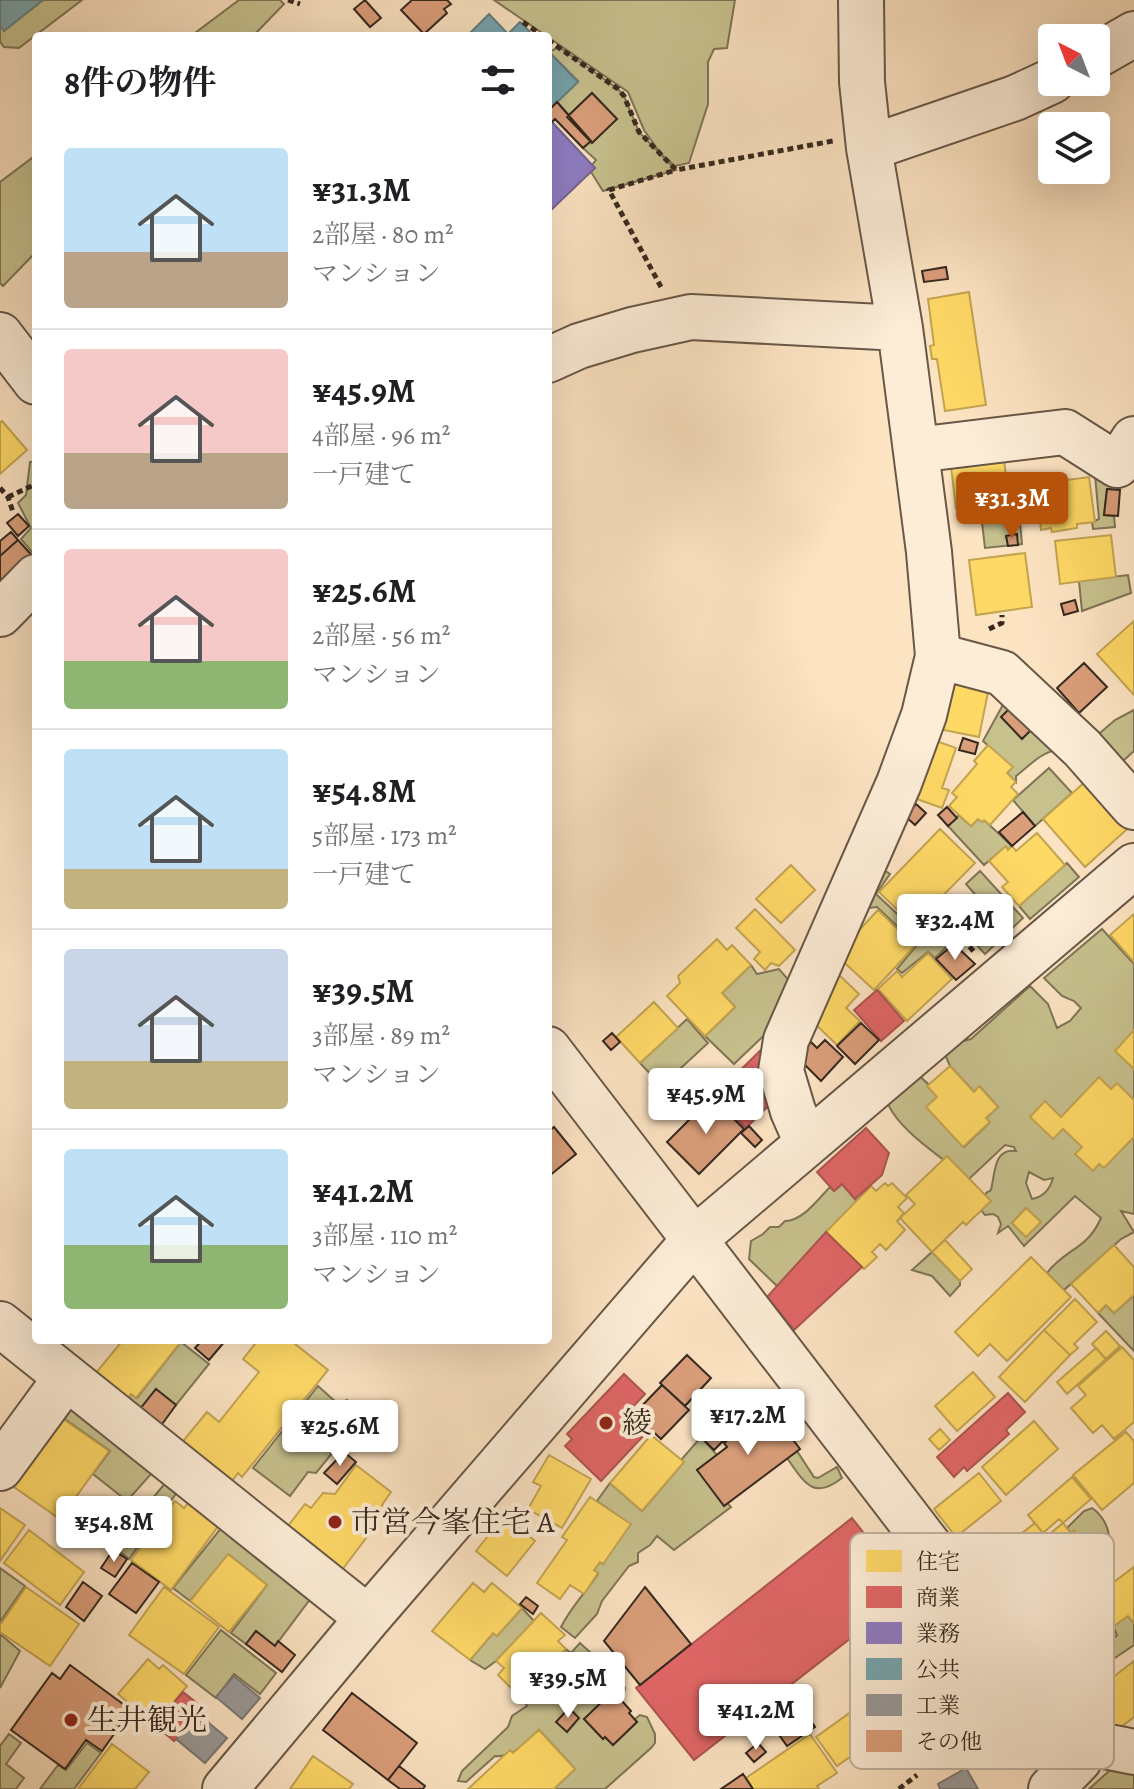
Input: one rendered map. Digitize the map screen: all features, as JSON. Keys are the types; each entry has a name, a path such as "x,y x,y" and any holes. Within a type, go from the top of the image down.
{"street":[{"path":"807,1143 781,1071 786,1040 899,783 924,715 938,656 929,552 900,328 869,142 862,82 861,0"},
{"path":"1110,48 1134,34"},
{"path":"869,142 1015,98 1038,87"},
{"path":"552,358 605,338 691,317 900,328"},
{"path":"916,450 1065,432 1117,465 1134,439"},
{"path":"0,614 32,581"},
{"path":"938,656 1002,673 1077,743 1134,807"},
{"path":"225,1789 695,1239 1134,866"},
{"path":"552,1054 920,1533"},
{"path":"0,1324 368,1618"},
{"path":"0,1468 66,1378"},
{"path":"1114,1748 1134,1752"},
{"path":"1051,1789 1070,1769"}],"path":[{"path":"288,0 300,4"},
{"path":"523,22 537,32"},
{"path":"552,43 618,89 639,132 676,170"},
{"path":"679,320 609,190 676,170 869,142"},
{"path":"8,497 32,486"},
{"path":"0,488 8,497 13,512"},
{"path":"942,905 962,938"},
{"path":"899,1789 917,1775"}],"shaded area":[{"path":"43,0 82,0 40,32 32,32 32,38 19,48 4,47 0,42 0,25 4,30"},
{"path":"239,0 280,0 284,4 257,32 196,32"},
{"path":"494,0 735,0 727,48 714,49 708,62 708,104 689,163 675,166 661,154 644,130 628,92 552,40 552,32 541,32"},
{"path":"559,47 618,89 639,132 676,170 603,191 591,172 596,160 583,148 617,119 592,93 569,115 557,102 578,81 552,55 552,50"},
{"path":"32,158 32,256 3,286 0,283 0,182"},
{"path":"30,462 32,552 21,539 31,528 18,503 26,495"},
{"path":"1095,475 1108,475 1112,489 1107,489 1104,515 1114,516 1115,527 1093,529 1092,522 1099,519"},
{"path":"1016,479 1022,544 985,548 981,514 1010,511 1006,481"},
{"path":"1128,575 1131,593 1082,611 1079,581"},
{"path":"1011,690 1057,750 1035,760 1016,776 1016,782 1007,773 1012,767 983,741"},
{"path":"1134,710 1134,751 1112,771 1087,744 1115,720"},
{"path":"1049,768 1072,793 1035,826 1013,800"},
{"path":"959,815 971,826 978,819 984,820 1012,846 1008,850 1005,847 984,865 948,826"},
{"path":"1067,863 1079,877 1030,919 1019,906"},
{"path":"875,864 890,874 876,894 910,926 915,920 922,922 939,905 954,928 956,938 935,958 928,952 902,973 897,969 917,945 877,907 858,909"},
{"path":"980,871 1023,918 985,954 962,929 986,907 966,884"},
{"path":"1102,929 1134,964 1134,1214 1121,1211 1134,1232 1121,1239 1064,1290 1047,1273 1089,1237 1101,1218 1075,1196 1024,1246 1008,1226 998,1233 1001,1224 998,1217 985,1215 981,1210 982,1201 991,1190 1000,1156 1016,1151 1014,1147 1005,1145 969,1179 911,1133 892,1112 887,1101 917,1075 938,1097 964,1147 989,1123 986,1118 998,1107 980,1087 974,1092 950,1066 944,1052 947,1045 971,1039 1030,986 1048,1004 1057,1028 1070,1021 1081,1008 1062,996 1044,978","holes":["1029,1172 1044,1180 1053,1178 1046,1192 1032,1199 1026,1183","1026,1208 1040,1222 1026,1236 1012,1223"]},
{"path":"751,965 757,974 779,969 800,993 776,1024 734,1064 705,1036 735,1007 722,993"},
{"path":"687,1019 708,1043 656,1091 649,1084 655,1079 640,1063"},
{"path":"842,1184 857,1201 777,1286 749,1259 751,1241 770,1227 779,1227 785,1221 798,1217 830,1187 834,1191"},
{"path":"932,1252 960,1281 950,1296 932,1276 912,1270"},
{"path":"1134,1295 1134,1351 1098,1313 1106,1305 1114,1313"},
{"path":"179,1344 209,1364 176,1405 156,1389 136,1414 124,1404 131,1394 137,1398"},
{"path":"318,1386 338,1404 347,1400 356,1409 335,1434 342,1441 316,1473 308,1472 290,1496 253,1468"},
{"path":"73,1396 160,1464 127,1501 93,1474 110,1451 59,1415"},
{"path":"701,1437 717,1455 697,1470 731,1507 674,1550 657,1536 638,1553 638,1562 629,1566 602,1601 597,1614 575,1638 561,1627 598,1574 594,1570 600,1562 603,1564 624,1520 597,1501 610,1483 642,1511"},
{"path":"797,1451 814,1477 818,1478 837,1467 842,1478 824,1488 810,1486 787,1458"},
{"path":"172,1475 183,1484 129,1559 113,1546"},
{"path":"1092,1508 1098,1513 1109,1533 1071,1533 1067,1528 1084,1511"},
{"path":"226,1522 317,1590 275,1646 256,1631 246,1644 231,1633 267,1585 229,1555 190,1601 173,1588"},
{"path":"0,1568 25,1586 0,1622"},
{"path":"522,1608 534,1621 496,1661 485,1669 470,1660 493,1633 497,1636"},
{"path":"1128,1616 1134,1623 1134,1645 1114,1659 1114,1638 1117,1635 1114,1625"},
{"path":"221,1630 276,1673 260,1694 234,1674 216,1698 186,1675"},
{"path":"0,1634 20,1651 0,1688"},
{"path":"580,1643 625,1688 622,1701 584,1719 613,1745 637,1722 635,1719 640,1715 647,1717 655,1734 655,1743 651,1748 605,1789 554,1789 575,1769 539,1730 514,1752 495,1756 466,1782 458,1781 462,1771 508,1727 512,1716 527,1706 525,1702 535,1682 566,1649 571,1653"},
{"path":"9,1734 21,1743 6,1764 24,1778 16,1789 0,1789 0,1746"},
{"path":"87,1743 101,1753 74,1789 40,1789 58,1765 66,1770"},
{"path":"1119,1762 1134,1764 1134,1789 1089,1789 1114,1769"}],"building: 住宅":[{"path":"969,292 986,405 945,411 937,359 932,359 930,346 934,345 928,299"},
{"path":"0,422 27,450 0,474"},
{"path":"1004,460 1009,499 1000,500 1000,504 956,509 951,466"},
{"path":"1089,477 1095,522 1052,532 1051,528 1041,530 1037,493 1045,492 1044,483"},
{"path":"1111,535 1116,577 1060,584 1055,541"},
{"path":"1025,553 1032,607 976,615 969,560"},
{"path":"1134,621 1134,695 1097,654"},
{"path":"945,673 990,682 979,737 934,728"},
{"path":"928,738 956,748 942,788 949,790 942,808 908,796"},
{"path":"988,745 1013,767 1007,773 1016,782 1011,787 1018,794 990,825 978,819 971,826 949,806 957,797 952,793 977,764 974,761"},
{"path":"1094,774 1134,823 1085,867 1043,819"},
{"path":"940,829 975,863 919,920 914,916 909,921 879,892"},
{"path":"1037,833 1065,865 1019,906 1002,887 1008,882 989,861 1006,846 1008,850 1012,846 1016,851"},
{"path":"791,865 815,890 781,923 756,899"},
{"path":"755,909 795,950 779,966 771,963 765,970 754,959 760,952 736,928"},
{"path":"878,910 915,946 874,990 836,955"},
{"path":"1134,914 1134,962 1110,935"},
{"path":"717,939 727,950 732,945 751,965 722,993 735,1007 705,1036 667,996 680,983 678,976"},
{"path":"928,953 952,979 907,1021 878,989 897,971 902,977"},
{"path":"837,973 859,994 846,1008 860,1021 837,1045 806,1015"},
{"path":"654,1002 678,1028 640,1063 616,1037"},
{"path":"1134,1030 1134,1069 1115,1051"},
{"path":"950,1066 974,1092 979,1086 998,1107 986,1118 990,1122 963,1147 926,1107 937,1097 927,1086"},
{"path":"1099,1077 1111,1089 1117,1083 1134,1100 1134,1137 1104,1168 1099,1164 1093,1171 1075,1154 1082,1147 1063,1129 1053,1139 1030,1117 1045,1101 1061,1117"},
{"path":"947,1156 991,1201 966,1225 963,1222 932,1252 900,1218 915,1204 906,1195"},
{"path":"885,1183 888,1186 892,1183 907,1198 898,1207 904,1213 897,1221 905,1230 886,1250 880,1244 872,1252 877,1257 864,1269 826,1232 871,1186 876,1191"},
{"path":"1026,1208 1041,1222 1026,1237 1012,1223"},
{"path":"945,1240 972,1269 960,1281 932,1252"},
{"path":"1114,1245 1134,1267 1134,1295 1114,1313 1106,1305 1098,1313 1071,1284"},
{"path":"1031,1257 1071,1297 1007,1361 990,1344 978,1356 955,1332"},
{"path":"1075,1299 1097,1322 1074,1344 1078,1348 1070,1355 1044,1330"},
{"path":"1044,1330 1070,1355 1025,1402 999,1377"},
{"path":"1106,1331 1120,1346 1106,1359 1092,1344"},
{"path":"120,1344 179,1344 136,1398 131,1394 127,1400 95,1374"},
{"path":"255,1344 295,1344 328,1370 242,1477 238,1473 232,1481 183,1441 207,1412 219,1422 259,1372 243,1359"},
{"path":"1122,1347 1134,1360 1134,1422 1114,1439 1102,1425 1093,1433 1071,1408 1086,1395 1078,1386"},
{"path":"1096,1348 1106,1359 1067,1394 1057,1382"},
{"path":"973,1372 995,1397 957,1431 935,1406"},
{"path":"59,1416 109,1451 60,1519 11,1485"},
{"path":"1034,1421 1058,1449 1006,1495 982,1467"},
{"path":"940,1429 950,1440 939,1450 929,1439"},
{"path":"1126,1432 1134,1441 1134,1483 1102,1510 1073,1475"},
{"path":"651,1435 684,1462 642,1511 610,1483"},
{"path":"549,1455 591,1479 562,1528 528,1509 541,1486 533,1482"},
{"name":"市営今峯住宅 A","path":"356,1465 391,1492 382,1505 388,1509 342,1570 281,1535 305,1504 311,1508 323,1493 335,1494"},
{"path":"979,1473 1001,1501 961,1533 953,1533 934,1509"},
{"path":"1072,1477 1091,1499 1063,1523 1059,1519 1043,1533 1028,1515"},
{"path":"590,1497 631,1524 603,1564 600,1562 594,1570 598,1573 584,1594 570,1585 560,1599 537,1583 567,1540 562,1537"},
{"path":"192,1498 222,1521 171,1590 131,1560 175,1501 184,1508"},
{"path":"0,1508 25,1525 0,1561"},
{"path":"504,1516 535,1541 507,1576 476,1551"},
{"path":"1035,1523 1043,1533 1022,1533"},
{"path":"1063,1523 1071,1533 1051,1533"},
{"path":"29,1530 84,1572 60,1605 4,1563"},
{"path":"228,1554 267,1585 229,1632 190,1601"},
{"path":"1134,1567 1134,1623 1128,1616 1114,1626 1114,1582"},
{"path":"473,1583 484,1592 492,1583 522,1608 497,1636 493,1633 470,1660 432,1631"},
{"path":"26,1587 79,1624 50,1666 0,1632 0,1625"},
{"path":"164,1587 219,1627 184,1674 129,1635"},
{"path":"541,1613 565,1635 558,1641 566,1649 535,1682 540,1686 525,1702 498,1675 504,1668 496,1661"},
{"path":"148,1659 159,1669 163,1665 187,1686 155,1725 118,1694"},
{"path":"1134,1661 1134,1717 1117,1730 1114,1726 1114,1676"},
{"path":"850,1713 850,1757 837,1766 816,1737"},
{"path":"539,1730 575,1769 554,1789 468,1789 510,1750 513,1753"},
{"path":"810,1734 837,1773 817,1786 819,1789 753,1789 746,1778"},
{"path":"112,1744 149,1772 135,1789 78,1789"},
{"path":"313,1756 353,1784 349,1789 290,1789"}],"building: 商業":[{"path":"877,990 904,1021 881,1041 854,1010"},
{"path":"768,1043 773,1101 746,1128 714,1096"},
{"path":"866,1128 889,1153 882,1175 855,1199 842,1184 834,1191 817,1172"},
{"path":"826,1232 862,1267 794,1330 767,1297"},
{"name":"綾","path":"624,1374 645,1394 626,1414 646,1433 601,1481 565,1446 572,1439 567,1434"},
{"path":"1008,1393 1025,1412 1006,1430 1009,1434 967,1471 964,1467 954,1477 937,1457"},
{"path":"852,1518 864,1533 850,1533 850,1639 694,1760 636,1688"},
{"path":"183,1692 203,1708 174,1741 155,1725"}],"building: 業務":[{"path":"552,122 595,168 552,209"}],"building: 公共":[{"path":"0,0 43,0 4,31 0,25"},
{"path":"489,14 506,32 471,32"},
{"path":"520,22 530,32 510,32"},
{"path":"552,55 578,82 552,107"}],"building: 工業":[{"path":"234,1676 260,1698 242,1719 216,1697"},
{"path":"197,1713 227,1738 205,1763 176,1739"},
{"path":"967,1769 978,1789 940,1789 938,1784"}],"building: その他":[{"path":"365,0 381,18 370,27 354,9"},
{"path":"412,0 447,0 451,4 444,9 447,13 426,32 422,32 401,10"},
{"path":"592,93 617,119 592,143 567,117"},
{"path":"557,102 591,141 583,148 555,119 552,122 552,107"},
{"path":"946,267 948,279 924,282 922,271"},
{"path":"1107,489 1120,490 1118,516 1104,515"},
{"path":"18,514 29,526 18,536 7,523"},
{"path":"11,532 18,540 0,556 0,541"},
{"path":"1017,534 1018,545 1008,546 1006,536"},
{"path":"18,540 32,556 32,564 9,588 0,578 0,556"},
{"path":"1075,600 1078,611 1064,615 1061,604"},
{"path":"1084,663 1107,687 1079,713 1057,688"},
{"path":"1012,706 1033,728 1022,739 1001,717"},
{"path":"963,738 978,743 975,754 959,750"},
{"path":"916,804 926,813 915,825 905,816"},
{"path":"947,807 957,818 948,826 938,815"},
{"path":"1023,812 1035,826 1012,846 999,832"},
{"path":"954,944 975,964 956,980 936,959"},
{"path":"861,1023 879,1040 855,1064 837,1046"},
{"path":"612,1033 620,1042 611,1050 603,1041"},
{"path":"825,1040 843,1057 821,1081 797,1057 811,1042 817,1048"},
{"path":"712,1097 744,1129 699,1174 667,1142"},
{"path":"749,1126 762,1140 755,1147 741,1133"},
{"path":"554,1127 576,1154 552,1174"},
{"path":"198,1344 223,1344 209,1360 195,1348"},
{"path":"687,1355 711,1378 685,1406 660,1383"},
{"path":"662,1385 689,1410 661,1439 634,1414"},
{"path":"156,1389 176,1405 157,1431 136,1414"},
{"path":"769,1408 800,1449 724,1506 697,1470 727,1447 724,1443"},
{"path":"712,1412 732,1432 714,1450 694,1430"},
{"path":"310,1416 312,1429 298,1430 296,1417"},
{"path":"344,1452 356,1462 337,1484 324,1473"},
{"path":"113,1550 127,1559 115,1577 101,1568"},
{"path":"132,1563 159,1582 136,1613 109,1594"},
{"path":"83,1582 102,1596 84,1621 66,1607"},
{"path":"645,1587 691,1644 640,1685 604,1641"},
{"path":"526,1597 538,1606 533,1614 520,1604"},
{"path":"256,1631 275,1646 278,1641 295,1655 282,1672 246,1644"},
{"name":"生井観光","path":"70,1665 131,1710 102,1751 86,1740 65,1769 11,1730 52,1673 60,1679"},
{"path":"613,1691 637,1722 613,1745 584,1719"},
{"path":"352,1693 417,1743 388,1780 323,1730"},
{"path":"569,1708 579,1718 567,1732 556,1722"},
{"path":"803,1709 815,1727 787,1746 775,1729"},
{"path":"758,1743 766,1752 754,1762 746,1753"},
{"path":"399,1766 425,1786 423,1789 400,1789 388,1780"},
{"path":"743,1774 753,1789 721,1789"}],"place":[{"name":"綾","path":"606,1423"},
{"name":"市営今峯住宅 A","path":"335,1522"},
{"name":"生井観光","path":"71,1720"}]}
